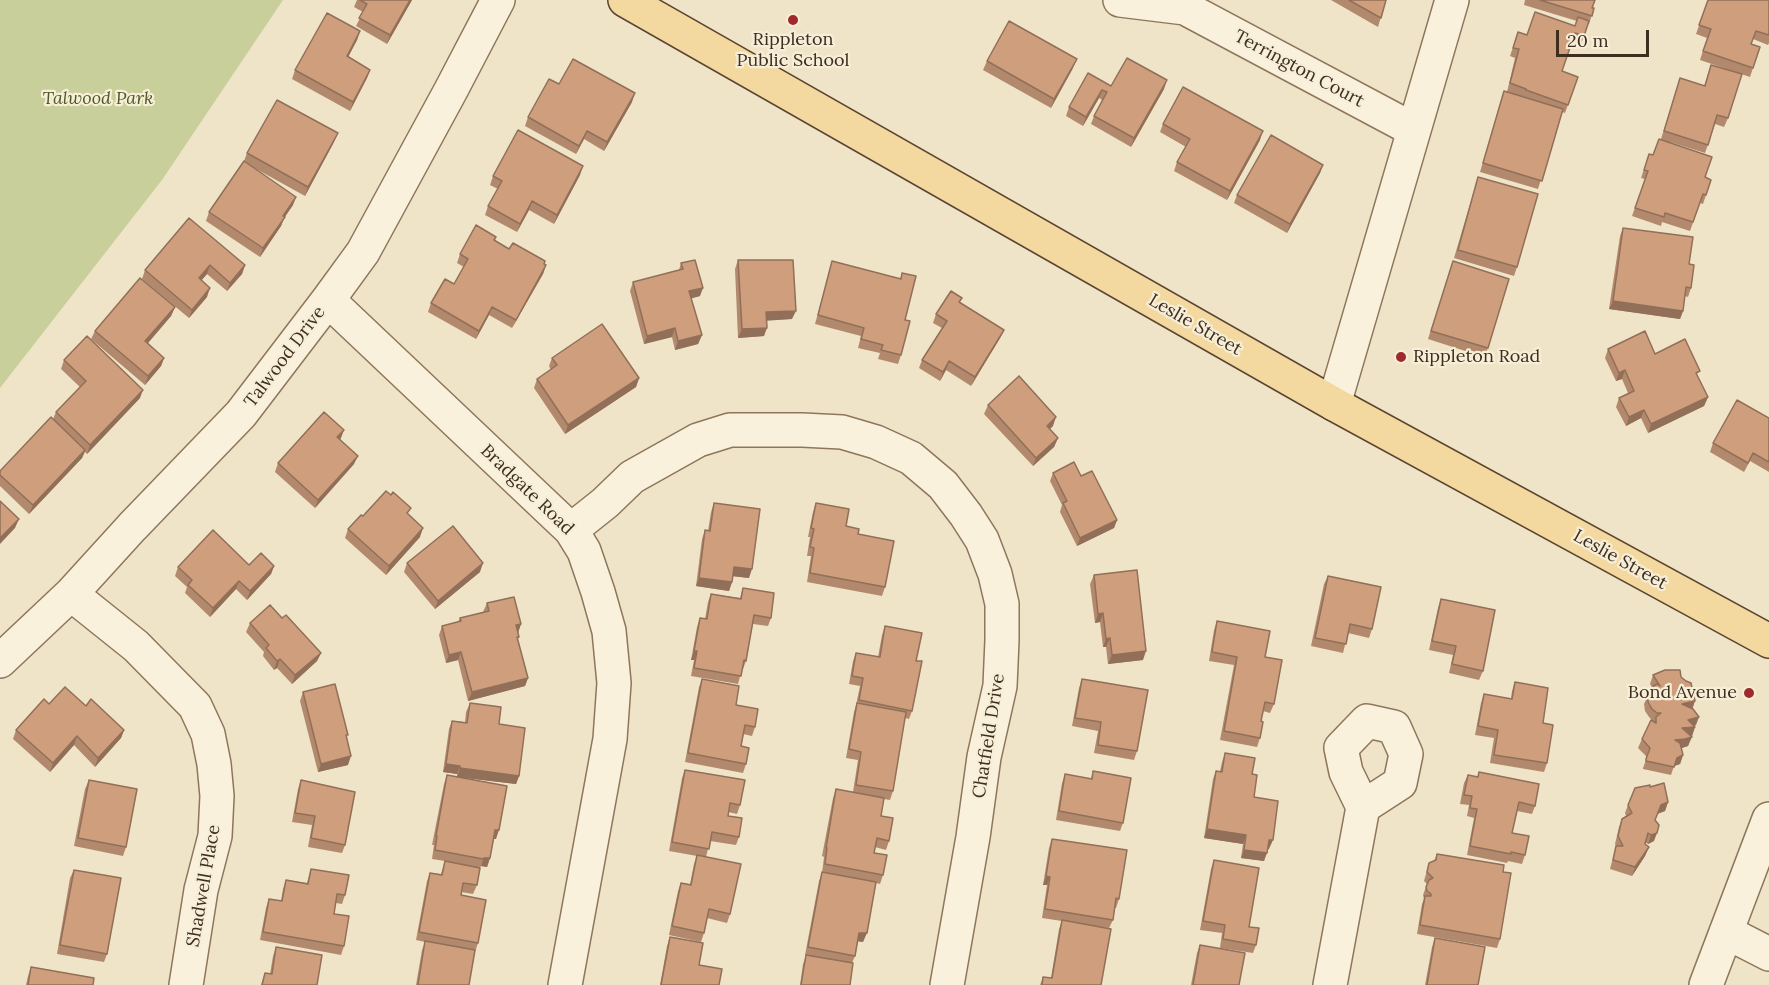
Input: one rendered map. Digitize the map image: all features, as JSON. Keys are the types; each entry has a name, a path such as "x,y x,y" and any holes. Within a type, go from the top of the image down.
{"main road":[{"name":"Leslie Street","path":"625,0 1334,404 1769,641"}],"street":[{"name":"Talwood Drive","path":"0,661 71,594 241,414 328,300 363,252 498,0"},
{"name":"Terrington Court","path":"1120,0 1182,4 1414,129"},
{"path":"1334,404 1452,0"},
{"name":"Bradgate Road","path":"328,300 571,530 584,551 609,631 614,683 610,739 566,985"},
{"name":"Chatfield Drive","path":"571,530 605,503 632,477 698,440 730,430 842,432 876,442 911,458 943,485 982,540 995,574 1002,604 1000,686 984,757 973,837 947,985"},
{"name":"Shadwell Place","path":"71,594 136,646 195,706 208,734 217,796 215,836 201,890 186,985"},
{"path":"1330,985 1363,807"},
{"path":"1706,985 1769,819"},
{"path":"1726,932 1769,954"}],"green space":[{"name":"Talwood Park","path":"0,0 283,0 162,180 0,388"}],"building":[{"path":"360,0 410,0 390,35 359,18 367,4"},
{"path":"1349,0 1386,0 1381,18"},
{"path":"1540,0 1595,0 1592,16"},
{"path":"1708,0 1769,0 1769,35 1756,31 1751,44 1760,47 1753,68 1703,51 1711,29 1699,25"},
{"path":"1535,12 1575,26 1578,17 1589,21 1584,36 1575,33 1562,71 1578,77 1568,105 1510,83 1519,49 1513,48 1518,32 1527,35"},
{"path":"327,13 360,31 347,56 370,70 353,102 295,70"},
{"path":"1009,21 1077,59 1054,99 987,61"},
{"path":"1127,58 1167,80 1134,138 1094,116 1107,92 1102,90 1086,117 1069,107 1088,73 1111,86"},
{"path":"573,59 635,93 607,142 587,131 579,146 528,117 549,79 559,84"},
{"path":"1711,65 1742,74 1728,118 1717,115 1708,145 1664,131 1680,78 1705,86"},
{"path":"1183,87 1263,131 1230,191 1177,162 1190,139 1163,124"},
{"path":"1504,91 1563,109 1542,181 1483,163"},
{"path":"277,100 338,133 308,187 247,153"},
{"path":"518,130 583,166 557,215 532,201 520,224 488,206 502,181 493,176"},
{"path":"1271,135 1323,165 1290,224 1237,195"},
{"path":"1659,139 1712,157 1705,177 1711,180 1706,195 1703,194 1693,222 1665,213 1664,217 1635,208 1648,171 1644,170 1649,154 1653,155"},
{"path":"244,161 296,197 263,248 209,212"},
{"path":"1478,177 1538,194 1517,267 1458,250"},
{"path":"189,218 245,265 230,283 210,265 199,278 210,288 192,310 145,270"},
{"path":"476,225 496,237 494,240 509,249 513,243 545,261 546,265 516,320 492,307 479,331 431,303 445,279 454,284 468,259 460,254"},
{"path":"1623,228 1693,237 1689,264 1694,265 1691,288 1686,287 1683,311 1613,301"},
{"path":"695,260 703,288 689,291 702,335 678,341 675,328 647,336 633,282 683,269 681,263"},
{"path":"738,260 793,260 796,311 766,312 767,328 742,329"},
{"path":"832,261 901,279 902,273 916,276 905,320 910,321 901,355 881,350 883,345 861,339 864,328 818,315"},
{"path":"1453,261 1509,279 1488,348 1431,331"},
{"path":"140,278 175,307 145,341 164,358 148,376 95,331"},
{"path":"951,291 962,298 959,302 1004,330 975,377 949,361 943,372 922,360 947,321 936,314"},
{"path":"602,324 639,378 568,425 537,379 557,365 552,358"},
{"path":"1645,331 1655,354 1685,339 1700,371 1696,373 1708,397 1651,424 1644,410 1629,417 1619,398 1634,391 1625,370 1619,373 1608,349"},
{"path":"87,336 143,390 90,445 56,412 86,381 64,360"},
{"path":"1019,376 1056,417 1047,426 1058,438 1036,458 988,405"},
{"path":"1737,400 1769,418 1769,462 1753,453 1748,463 1713,443"},
{"path":"324,412 344,430 337,437 358,456 318,500 278,463"},
{"path":"51,417 85,450 33,505 0,475 0,471"},
{"path":"1074,462 1081,476 1092,471 1117,520 1080,538 1063,503 1067,501 1053,473"},
{"path":"386,491 391,495 393,492 411,508 407,513 423,528 389,566 348,529"},
{"path":"0,501 19,519 0,538"},
{"path":"714,503 760,509 752,569 734,567 732,582 699,578 705,530 710,531"},
{"path":"816,503 849,509 846,526 859,529 858,534 894,541 885,587 810,573 814,548 810,547 814,529 811,528"},
{"path":"453,526 483,563 438,601 407,563"},
{"path":"213,530 249,565 261,553 274,566 250,591 239,581 213,608 188,585 192,580 178,567"},
{"path":"1137,570 1146,651 1112,655 1110,638 1106,639 1103,613 1098,614 1094,575"},
{"path":"1328,576 1381,587 1372,629 1350,624 1346,644 1315,638"},
{"path":"743,588 774,593 771,618 754,615 741,676 694,668 697,651 694,651 700,618 707,619 711,594 741,599"},
{"path":"514,597 521,624 516,625 519,637 517,637 528,678 472,692 461,652 449,655 442,626 461,621 460,618 489,611 487,603"},
{"path":"1441,599 1495,610 1483,671 1452,664 1456,646 1432,641"},
{"path":"270,605 282,618 286,615 321,653 295,675 280,659 277,661 266,648 269,645 250,623"},
{"path":"1217,621 1270,631 1265,657 1282,660 1274,704 1265,702 1260,738 1224,731 1237,657 1212,652"},
{"path":"885,626 922,633 916,661 922,661 912,711 859,700 863,678 852,676 856,653 880,657"},
{"path":"1665,670 1680,670 1681,677 1691,683 1695,701 1682,704 1693,709 1699,717 1688,720 1695,727 1682,728 1692,737 1675,740 1680,743 1683,755 1677,758 1674,767 1646,761 1650,748 1642,739 1651,720 1656,723 1656,717 1661,713 1652,709 1648,702 1652,687 1657,684 1660,686 1653,675"},
{"path":"702,679 739,686 736,705 758,709 755,727 745,725 741,746 749,748 746,764 688,753"},
{"path":"1082,679 1148,690 1137,751 1098,745 1101,722 1075,718"},
{"path":"1515,682 1548,688 1543,723 1553,725 1547,763 1494,755 1498,730 1478,726 1484,694 1512,699"},
{"path":"335,684 351,756 321,764 303,692"},
{"path":"65,687 86,706 91,699 124,730 98,758 77,736 53,763 16,730 44,699 49,704"},
{"path":"470,703 501,707 499,724 525,728 519,776 446,764 452,721 467,723"},
{"path":"857,703 906,712 893,791 856,785 861,752 849,749"},
{"path":"1225,753 1255,758 1252,774 1257,775 1254,797 1278,801 1273,840 1269,840 1267,853 1244,850 1246,835 1207,829 1216,771 1222,772"},
{"path":"685,770 745,780 740,805 730,803 728,816 742,818 739,837 712,832 709,849 672,842"},
{"path":"1093,771 1131,778 1123,823 1059,811 1065,774 1092,779"},
{"path":"1479,772 1539,784 1535,806 1519,802 1512,833 1529,836 1525,855 1470,846 1477,809 1470,808 1472,796 1464,795 1468,775 1478,777"},
{"path":"447,775 507,786 499,830 495,830 490,858 483,859 435,850"},
{"path":"89,780 137,789 126,847 78,838"},
{"path":"301,780 355,792 345,845 311,838 315,816 295,813"},
{"path":"1664,783 1668,802 1661,805 1655,820 1659,825 1657,833 1651,835 1648,833 1645,844 1649,847 1635,867 1613,860 1616,846 1623,846 1618,836 1622,819 1632,813 1628,805 1635,788"},
{"path":"836,789 884,798 881,816 893,818 889,841 877,838 874,853 887,855 883,875 825,864"},
{"path":"1052,839 1127,850 1113,920 1045,909 1050,877 1046,876"},
{"path":"1437,854 1504,865 1503,872 1511,873 1500,939 1420,925 1425,896 1431,896 1426,887 1429,880 1433,878 1427,872 1429,863 1436,860"},
{"path":"697,855 741,864 730,914 709,909 704,933 672,926 681,883 691,885"},
{"path":"1214,860 1259,868 1249,927 1259,928 1256,945 1223,939 1225,925 1203,921"},
{"path":"445,861 480,868 477,885 463,883 461,895 486,900 478,943 419,932 430,873 442,875"},
{"path":"311,869 349,875 345,895 337,894 334,914 349,916 344,946 263,932 269,899 282,901 286,880 308,884"},
{"path":"74,870 121,878 107,954 60,945"},
{"path":"822,872 876,882 867,933 859,933 855,956 808,947"},
{"path":"1062,920 1111,929 1101,985 1042,985 1043,977 1052,978"},
{"path":"670,937 703,943 699,965 722,969 719,985 661,985"},
{"path":"1435,938 1485,947 1478,985 1427,985"},
{"path":"425,941 475,950 469,985 418,985"},
{"path":"1200,945 1245,953 1239,985 1193,985"},
{"path":"276,947 322,955 317,985 262,985 265,973 272,974"},
{"path":"806,955 853,963 850,985 801,985"},
{"path":"31,967 94,978 93,985 28,985"}],"place":[{"name":"Rippleton Public School","path":"793,20"},
{"name":"Rippleton Road","path":"1401,357"},
{"name":"Bond Avenue","path":"1749,693"}]}
